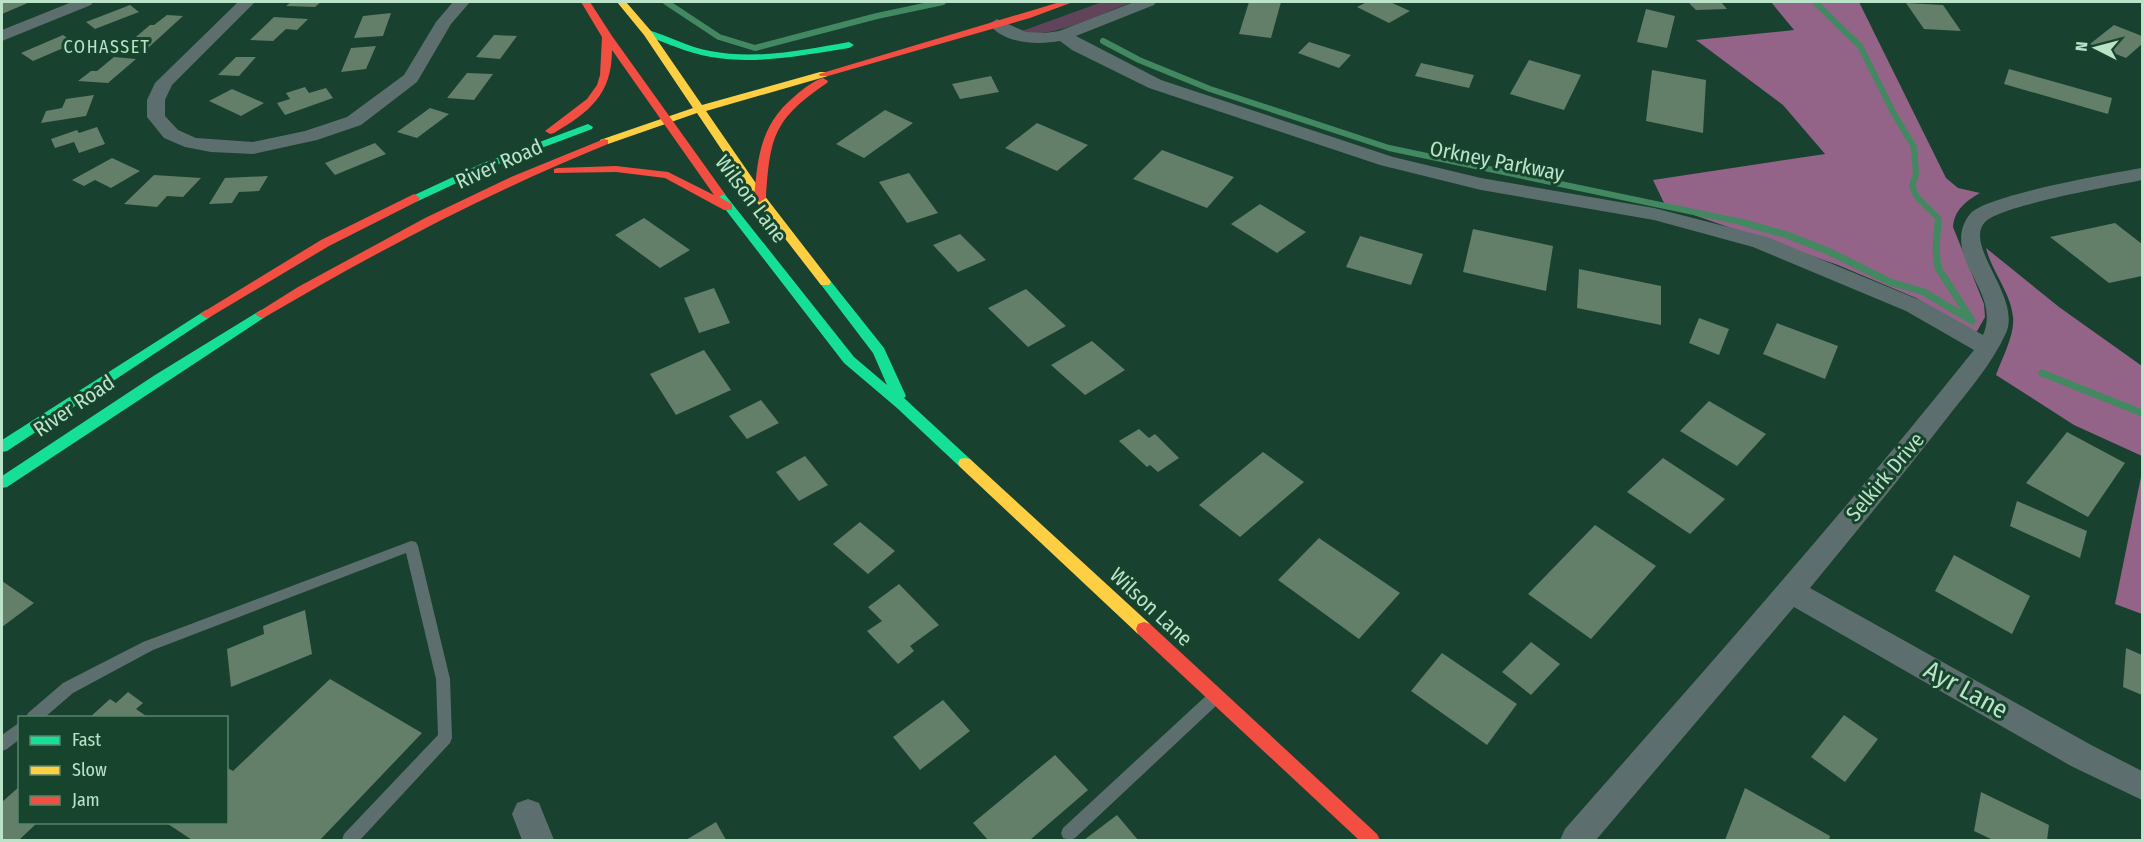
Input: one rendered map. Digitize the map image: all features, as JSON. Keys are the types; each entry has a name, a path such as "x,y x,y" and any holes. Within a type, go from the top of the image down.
{"main road":[{"name":"Wilson Lane","path":"586,2 649,105 666,119 728,207 849,360 902,404 1371,840"},
{"name":"Wilson Lane","path":"621,2 695,91 699,110 760,198 879,351 902,404"},
{"name":"River Road","path":"2,483 118,403 269,308 348,262 535,171 666,119 1068,2"},
{"path":"648,33 709,53 739,57 788,55 855,44 758,72"},
{"path":"520,151 573,117 595,95 605,78 607,37"},
{"path":"760,198 771,125 798,97 844,68"},
{"path":"649,105 695,91"},
{"name":"River Road","path":"2,447 177,331 326,243 428,191 520,151 599,123"},
{"path":"535,171 616,169 668,175 728,207"}],"street":[{"path":"2,36 85,2"},
{"path":"247,2 164,83 156,100 156,117 171,134 212,146 253,148 310,136 354,121 411,78 444,22 462,2"},
{"path":"998,24 1013,35 1037,39 1064,35 1148,2"},
{"name":"Orkney Parkway","path":"1064,35 1078,46 1155,84 1387,161 1481,184 1654,214 1760,242 1914,306 1988,348"},
{"name":"Selkirk Drive","path":"1576,840 1791,591 1912,445 1988,348 1998,326 1999,316 1998,305 1976,260 1971,242 1971,229 1978,217 1993,209 2025,199 2142,174"},
{"name":"Ayr Lane","path":"1791,591 2082,756 2142,786"}],"lane":[{"path":"34,716 68,688 148,646 411,546 443,678 445,738 350,840"},
{"path":"1069,833 1216,696"},
{"path":"2,744 18,731"}],"shaded area":[{"path":"1102,2 1133,2 1093,18 1045,33 1032,34 1022,31"},
{"path":"1771,2 1859,2 1946,178 1958,188 1980,193 1962,207 1953,227 1984,304 1985,317 1976,333 1916,298 1838,265 1665,205 1653,180 1825,154 1783,105 1696,40 1794,30"},
{"path":"1986,248 2059,307 2142,366 2142,456 2074,425 1996,375 2010,339 2013,317 2009,299 1992,266"},
{"path":"2142,472 2142,614 2115,604"}],"building":[{"path":"2,2 30,2 2,14"},
{"path":"291,2 321,2 315,7 286,6"},
{"path":"1249,2 1281,2 1271,38 1239,34"},
{"path":"1367,2 1390,2 1410,11 1389,23 1357,7"},
{"path":"1688,2 1721,2 1727,9 1696,10"},
{"path":"1906,3 1943,5 1961,31 1924,29"},
{"path":"130,5 139,12 95,29 86,22"},
{"path":"1646,9 1675,16 1667,48 1637,42"},
{"path":"391,13 383,36 354,38 363,16"},
{"path":"167,15 183,16 148,48 124,47 150,25 154,25"},
{"path":"274,17 308,19 297,30 286,29 273,41 250,40"},
{"path":"2114,25 2142,36 2142,44 2126,58 2090,44"},
{"path":"63,35 75,43 33,61 21,53"},
{"path":"494,35 517,36 500,59 476,57"},
{"path":"1309,42 1351,55 1339,68 1298,53"},
{"path":"376,46 366,69 341,72 351,48"},
{"path":"114,57 136,59 108,83 78,81 91,71 97,71"},
{"path":"236,57 256,57 239,76 218,75"},
{"path":"1529,60 1581,75 1564,110 1510,94"},
{"path":"1421,63 1474,75 1469,88 1415,76"},
{"path":"2009,69 2112,98 2108,114 2004,84"},
{"path":"1652,70 1706,80 1703,133 1646,121"},
{"path":"467,73 493,74 474,100 447,98"},
{"path":"991,76 999,92 960,99 952,84"},
{"path":"305,87 309,93 326,88 333,98 285,115 277,103 290,99 286,93"},
{"path":"232,89 264,103 241,116 209,101"},
{"path":"94,95 86,116 41,123 46,111 62,108 66,99"},
{"path":"430,108 449,114 417,138 397,132"},
{"path":"885,110 913,123 864,158 836,144"},
{"path":"1037,123 1088,145 1057,171 1005,148"},
{"path":"97,127 105,144 79,153 74,142 55,148 51,139 77,130 79,133"},
{"path":"375,143 386,154 335,175 325,163"},
{"path":"1162,150 1234,177 1207,208 1133,179"},
{"path":"112,158 140,171 111,188 95,180 84,186 72,180"},
{"path":"909,173 938,213 907,223 879,182"},
{"path":"154,175 201,178 183,197 167,196 157,207 124,204"},
{"path":"268,176 259,191 239,192 232,203 209,204 225,178"},
{"path":"1260,204 1306,232 1277,253 1231,224"},
{"path":"644,218 690,250 660,268 615,235"},
{"path":"2115,223 2142,244 2142,276 2109,283 2050,237"},
{"path":"1473,229 1553,246 1546,291 1463,272"},
{"path":"960,234 986,260 958,272 933,245"},
{"path":"1360,236 1423,254 1411,285 1346,267"},
{"path":"1579,269 1661,286 1661,325 1577,308"},
{"path":"714,288 730,323 699,333 684,298"},
{"path":"1026,289 1066,326 1028,347 988,308"},
{"path":"1699,318 1729,329 1719,355 1689,343"},
{"path":"1777,323 1838,346 1825,379 1763,354"},
{"path":"1092,341 1125,370 1085,395 1051,365"},
{"path":"704,350 731,390 676,415 650,374"},
{"path":"761,400 779,423 747,439 729,416"},
{"path":"1709,401 1766,434 1737,466 1680,431"},
{"path":"1139,429 1149,438 1155,434 1179,458 1158,472 1150,465 1147,467 1119,441"},
{"path":"2067,432 2125,463 2088,517 2026,483"},
{"path":"1263,452 1304,482 1240,537 1199,505"},
{"path":"805,456 828,485 799,501 776,472"},
{"path":"1663,458 1725,499 1690,534 1627,492"},
{"path":"2017,501 2087,531 2080,558 2010,526"},
{"path":"860,522 895,551 868,574 833,544"},
{"path":"1595,525 1656,566 1591,639 1528,594"},
{"path":"1319,538 1400,593 1359,639 1278,580"},
{"path":"1954,555 2030,596 2012,634 1935,591"},
{"path":"2,581 34,603 2,627"},
{"path":"899,584 939,625 910,646 914,651 898,664 867,631 882,621 868,607"},
{"path":"305,610 312,654 231,687 227,649 264,634 263,626"},
{"path":"1531,642 1560,664 1531,695 1502,672"},
{"path":"2126,648 2142,655 2142,695 2123,687"},
{"path":"1442,653 1517,704 1487,745 1411,691"},
{"path":"330,679 422,733 320,840 192,840 168,824 228,824 228,768 233,771"},
{"path":"128,692 143,703 136,709 146,716 91,716 110,699 116,703"},
{"path":"943,700 970,731 920,770 893,737"},
{"path":"1844,715 1878,739 1845,782 1811,757"},
{"path":"1055,755 1088,790 1030,840 988,840 973,823"},
{"path":"18,788 18,824 36,824 19,840 2,840 2,802"},
{"path":"1745,788 1830,836 1829,840 1725,840"},
{"path":"1981,792 2049,825 2047,840 1993,840 1974,831"},
{"path":"1117,815 1138,840 1084,840"},
{"path":"716,822 726,840 686,840"}],"waterway":[{"path":"666,2 719,37 755,48 877,16 943,2"},
{"path":"1815,2 1860,46 1893,112 1914,147 1916,174 1912,186 1917,197 1938,218 1938,222"},
{"path":"1103,41 1139,60 1210,89 1389,148 1746,223"},
{"path":"1741,222 1787,235 1830,252 1890,282 1924,292 1972,321"},
{"path":"1938,222 1936,249 1938,268 1971,319"},
{"path":"2042,373 2142,413"}],"traffic: fast":[{"path":"648,33 694,50 727,56 780,56 849,45"},
{"path":"414,198 487,165 588,127"},
{"path":"719,194 849,360 902,404 965,463"},
{"path":"825,282 879,351 899,396"},
{"path":"2,447 206,314"},
{"path":"2,483 261,314"}],"traffic: slow":[{"path":"621,2 648,33 760,198 825,282"},
{"path":"604,142 679,115 824,74"},
{"path":"965,463 1144,629"}],"traffic: jam":[{"path":"586,2 607,37 719,194"},
{"path":"824,74 1027,16 1068,2"},
{"path":"550,131 583,108 602,85 607,61 607,37"},
{"path":"760,198 764,158 772,129 790,105 823,81"},
{"path":"261,314 344,266 472,199 604,142"},
{"path":"558,171 616,169 668,175 728,207"},
{"path":"206,314 325,243 414,198"},
{"path":"1144,629 1371,840"}],"district":[{"name":"COHASSET","path":"107,47"}]}
